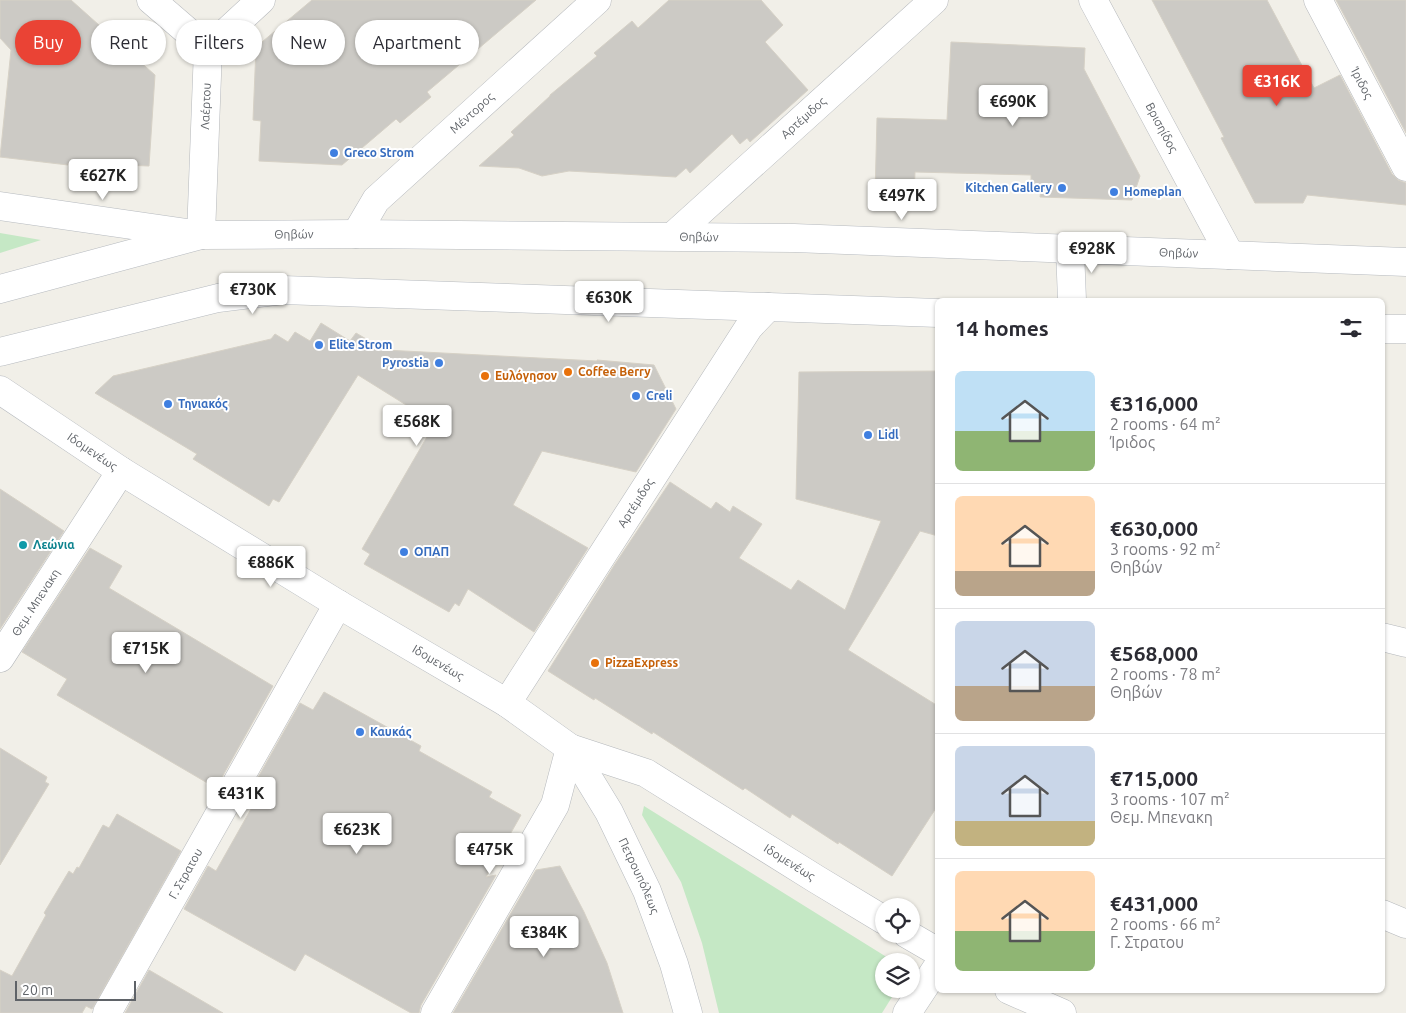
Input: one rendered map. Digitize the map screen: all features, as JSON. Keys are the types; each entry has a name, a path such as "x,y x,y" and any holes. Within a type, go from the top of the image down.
{"main road":[{"path":"151,0 176,21"},
{"path":"239,20 261,0"},
{"name":"Μέντορος","path":"356,234 376,200 597,0"},
{"name":"Αρτέμιδος","path":"674,236 934,0"},
{"name":"Βρισηίδος","path":"1093,0 1230,255"},
{"name":"Ίριδος","path":"1318,0 1406,167"},
{"name":"Λαέρτου","path":"201,235 207,65"},
{"path":"0,206 201,235"},
{"name":"Θηβών","path":"0,289 201,235 356,234 794,238 1406,262"},
{"path":"1070,249 1072,298"},
{"path":"0,352 218,298 283,290 935,313"},
{"name":"Αρτέμιδος","path":"507,703 749,327 768,307"},
{"path":"1385,329 1406,329"},
{"name":"Ιδομενέως","path":"0,390 121,470 338,604 507,703 570,748 646,773 875,915"},
{"name":"Θεμ. Μπενακη","path":"0,658 121,470"},
{"name":"Γ. Στρατου","path":"107,1013 338,604"},
{"path":"1385,638 1406,642"},
{"path":"436,1013 555,805 570,748"},
{"name":"Πετρουπόλεως","path":"570,748 609,812 647,891 674,964 688,1013"},
{"path":"1385,915 1406,924"},
{"path":"920,942 935,950"},
{"path":"907,1013 935,971"},
{"path":"1016,993 1062,1013"}],"green space":[{"path":"0,233 41,240 0,253"},
{"path":"644,806 880,953 875,953 875,998 891,998 882,1013 719,1013 702,943 681,882 642,815"}],"building":[{"path":"0,0 71,0 93,20 91,20 91,65 144,65 155,75 149,166 68,163 68,165 0,157 11,50 0,38"},
{"path":"312,0 536,0 479,48 479,20 355,20 355,65 459,65 427,92 431,97 400,123 396,119 342,165 259,161 261,121 253,120 255,65 262,65 262,42 272,34 272,65 345,65 345,20 288,20"},
{"path":"669,0 761,0 783,25 765,42 808,90 750,142 747,138 740,144 732,134 690,173 686,168 676,177 569,171 542,176 519,168 479,166 514,135 511,132 550,95 597,56 594,53 632,21 638,28"},
{"path":"1152,0 1267,0 1314,88 1340,75 1392,174 1398,180 1406,183 1406,205 1307,195 1303,203 1255,203 1221,138 1224,137"},
{"path":"1336,0 1406,0 1406,133 1368,60"},
{"path":"951,42 1085,48 1084,69 1140,176 1132,200 1040,197 1041,189 1031,188 1031,175 915,172 914,196 875,195 877,118 947,120"},
{"path":"321,323 350,341 356,333 385,350 597,360 654,365 676,409 636,472 542,451 513,505 588,548 534,632 468,589 459,606 455,603 449,612 364,564 370,554 362,549 435,423 358,375 279,502 273,499 269,506 193,459 197,454 95,393 113,376 271,339 275,334 288,342 295,332 310,341"},
{"path":"935,371 935,535 920,531 848,650 935,704 935,810 892,876 792,814 790,818 745,788 743,790 653,732 652,734 548,671 615,564 670,482 711,509 716,502 730,512 733,506 762,524 739,558 791,590 798,580 845,610 881,521 796,499 799,372"},
{"name":"Λεώνια","path":"0,489 64,531 0,629"},
{"path":"90,548 122,566 109,588 273,686 216,788 57,695 67,679 22,652"},
{"path":"324,692 421,746 419,751 492,792 489,797 521,815 486,877 496,875 421,1005 419,1013 411,1013 305,954 295,971 184,909 208,866 216,871 251,809 243,804 300,703 313,710"},
{"path":"0,748 47,777 45,782 49,784 0,865"},
{"path":"117,814 181,851 92,1009 86,1006 82,1013 0,1013 0,970 12,976 46,915 44,913 69,871 73,874 77,867 79,868 103,825 109,828"},
{"path":"560,866 584,912 607,963 623,1013 453,1013 536,870"},
{"path":"149,970 223,1013 125,1013"}],"place":[{"name":"Greco Strom","path":"334,153"},
{"name":"Kitchen Gallery","path":"1062,188"},
{"name":"Homeplan","path":"1114,192"},
{"name":"Elite Strom","path":"319,345"},
{"name":"Pyrostia","path":"439,363"},
{"name":"Coffee Berry","path":"568,372"},
{"name":"Ευλόγησον","path":"485,376"},
{"name":"Creli","path":"636,396"},
{"name":"Τηνιακός","path":"168,404"},
{"name":"Lidl","path":"868,435"},
{"name":"Λεώνια","path":"23,545"},
{"name":"ΟΠΑΠ","path":"404,552"},
{"name":"PizzaExpress","path":"595,663"},
{"name":"Καυκάς","path":"360,732"}]}
